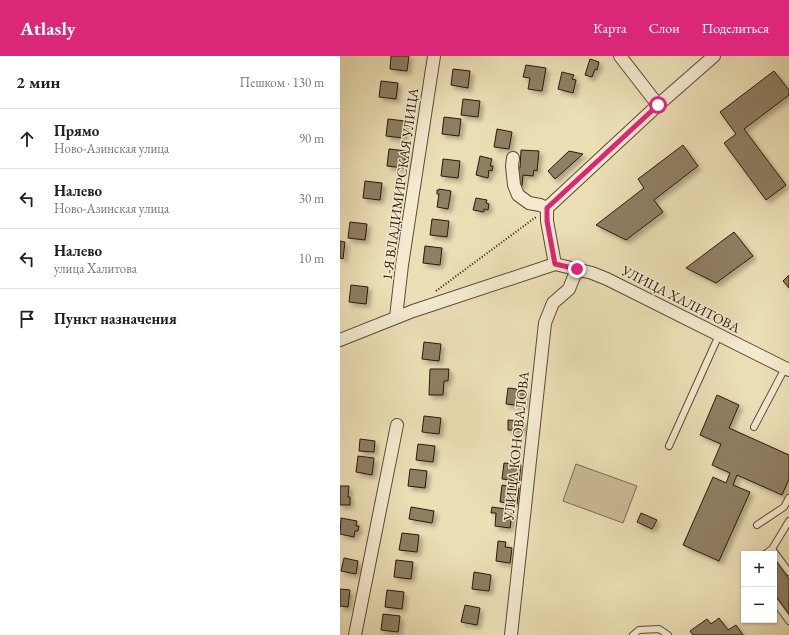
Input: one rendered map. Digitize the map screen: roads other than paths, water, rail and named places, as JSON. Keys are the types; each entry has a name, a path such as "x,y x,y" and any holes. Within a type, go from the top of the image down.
{"street":[{"name":"1-Я ВЛАДИМИРСКАЯ УЛИЦА","path":"396,317 402,266 434,56"},
{"path":"619,56 658,105"},
{"path":"340,340 396,317 555,264 547,221 547,208 658,105 714,56"},
{"path":"513,158 512,166 514,185 518,196 529,203 540,204 547,208"},
{"name":"УЛИЦА ХАЛИТОВА","path":"555,264 592,273 607,279 787,369"},
{"name":"УЛИЦА КОНОВАЛОВА","path":"511,635 545,323 554,303 569,289 577,269"},
{"path":"355,635 397,425"}],"lane":[{"path":"669,446 719,335"},
{"path":"754,427 787,369"},
{"path":"757,525 784,507 789,498"},
{"path":"769,551 772,549 789,521"},
{"path":"772,549 789,572"},
{"path":"777,604 789,621"},
{"path":"633,635 639,630 659,629 668,635"}]}
